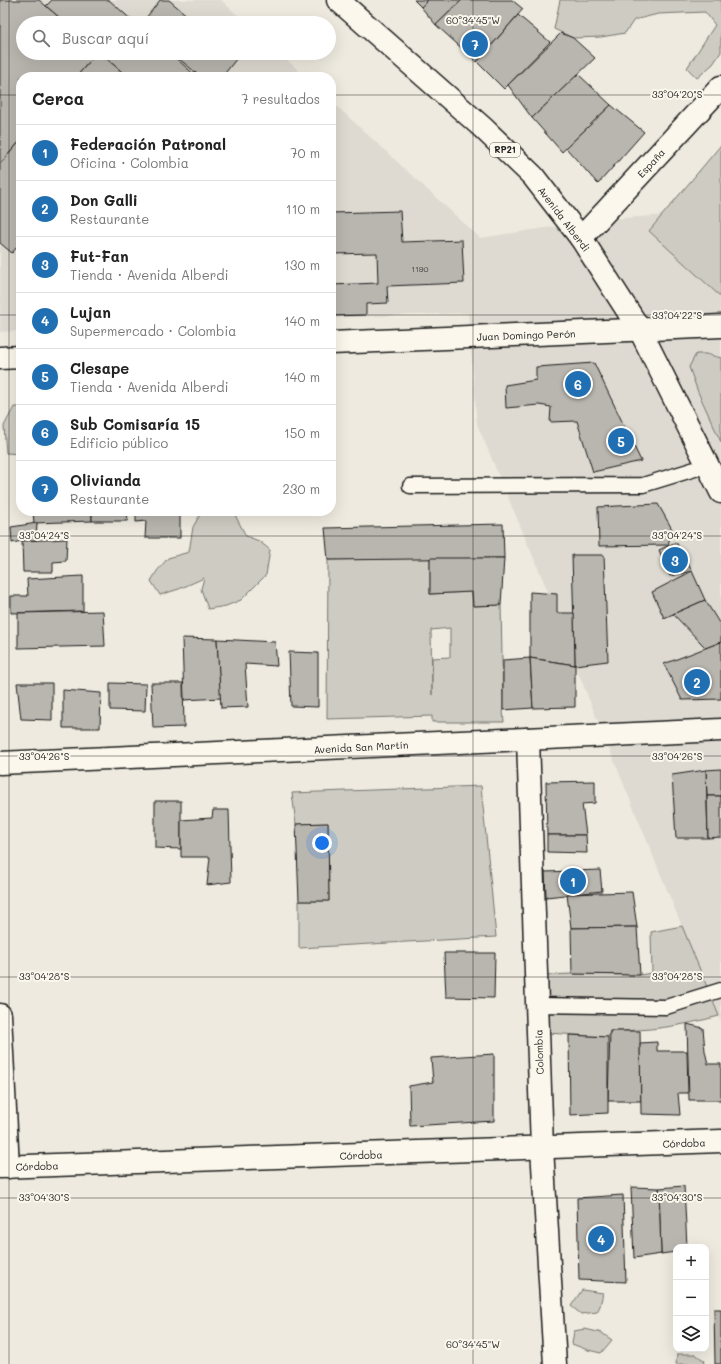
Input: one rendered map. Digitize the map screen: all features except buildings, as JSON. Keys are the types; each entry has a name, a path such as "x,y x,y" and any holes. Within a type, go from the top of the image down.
{"street":[{"name":"Avenida Alberdi","path":"338,0 482,127 533,176 581,238 640,330 721,492"},
{"name":"España","path":"581,238 721,87"},
{"name":"Juan Domingo Perón","path":"336,343 721,326"},
{"path":"0,358 16,357"},
{"name":"Avenida San Martín","path":"0,763 721,730"},
{"name":"Colombia","path":"528,739 542,1148 555,1364"},
{"path":"0,1015 4,1167"},
{"name":"Córdoba","path":"4,1167 721,1141"}],"lane":[{"path":"410,486 643,485 708,465"},
{"path":"537,1005 666,1007 721,990"}],"shaded area":[{"path":"0,0 221,0 238,16 16,16 16,60 287,60 300,72 16,72 16,331 0,332"},
{"path":"560,0 721,0 721,52 713,64 697,78 687,68 715,25 705,12 658,14 634,20 625,33 601,37 573,38 554,29"},
{"path":"336,106 480,238 597,220 721,211 721,1022 575,665 557,613 477,424 468,313 336,318"},
{"path":"721,145 721,297 649,231"},
{"path":"696,354 706,354 721,358 721,442 698,392 689,367"},
{"path":"14,407 16,407 16,454 6,453 4,426"},
{"path":"199,516 236,516 246,536 259,541 270,550 266,575 241,600 226,606 208,609 201,589 204,578 179,589 160,595 151,581 168,558 189,552 193,527"},
{"path":"430,558 430,594 472,592 473,606 501,605 504,722 432,722 432,716 327,719 328,560","holes":["450,628 450,657 432,658 432,695 431,630"]},
{"path":"481,786 496,937 299,948 299,901 329,901 328,823 296,824 292,793"},
{"path":"682,926 719,1016 691,1023 665,1027 610,1031 608,1037 548,1033 546,975 640,975 652,973 651,932"},
{"path":"582,1290 603,1293 597,1312 581,1314 571,1306"},
{"path":"585,1329 602,1333 612,1340 601,1353 572,1344 574,1331"},
{"path":"677,1354 695,1354 705,1361 704,1364 676,1364"}],"place":[{"name":"Olivianda","path":"475,44"},
{"name":"Sub Comisaría 15","path":"578,384"},
{"name":"Clesape","path":"621,441"},
{"name":"Fut-Fan","path":"675,560"},
{"name":"Don Galli","path":"697,682"},
{"name":"Federación Patronal","path":"573,881"},
{"name":"Lujan","path":"601,1239"}]}
